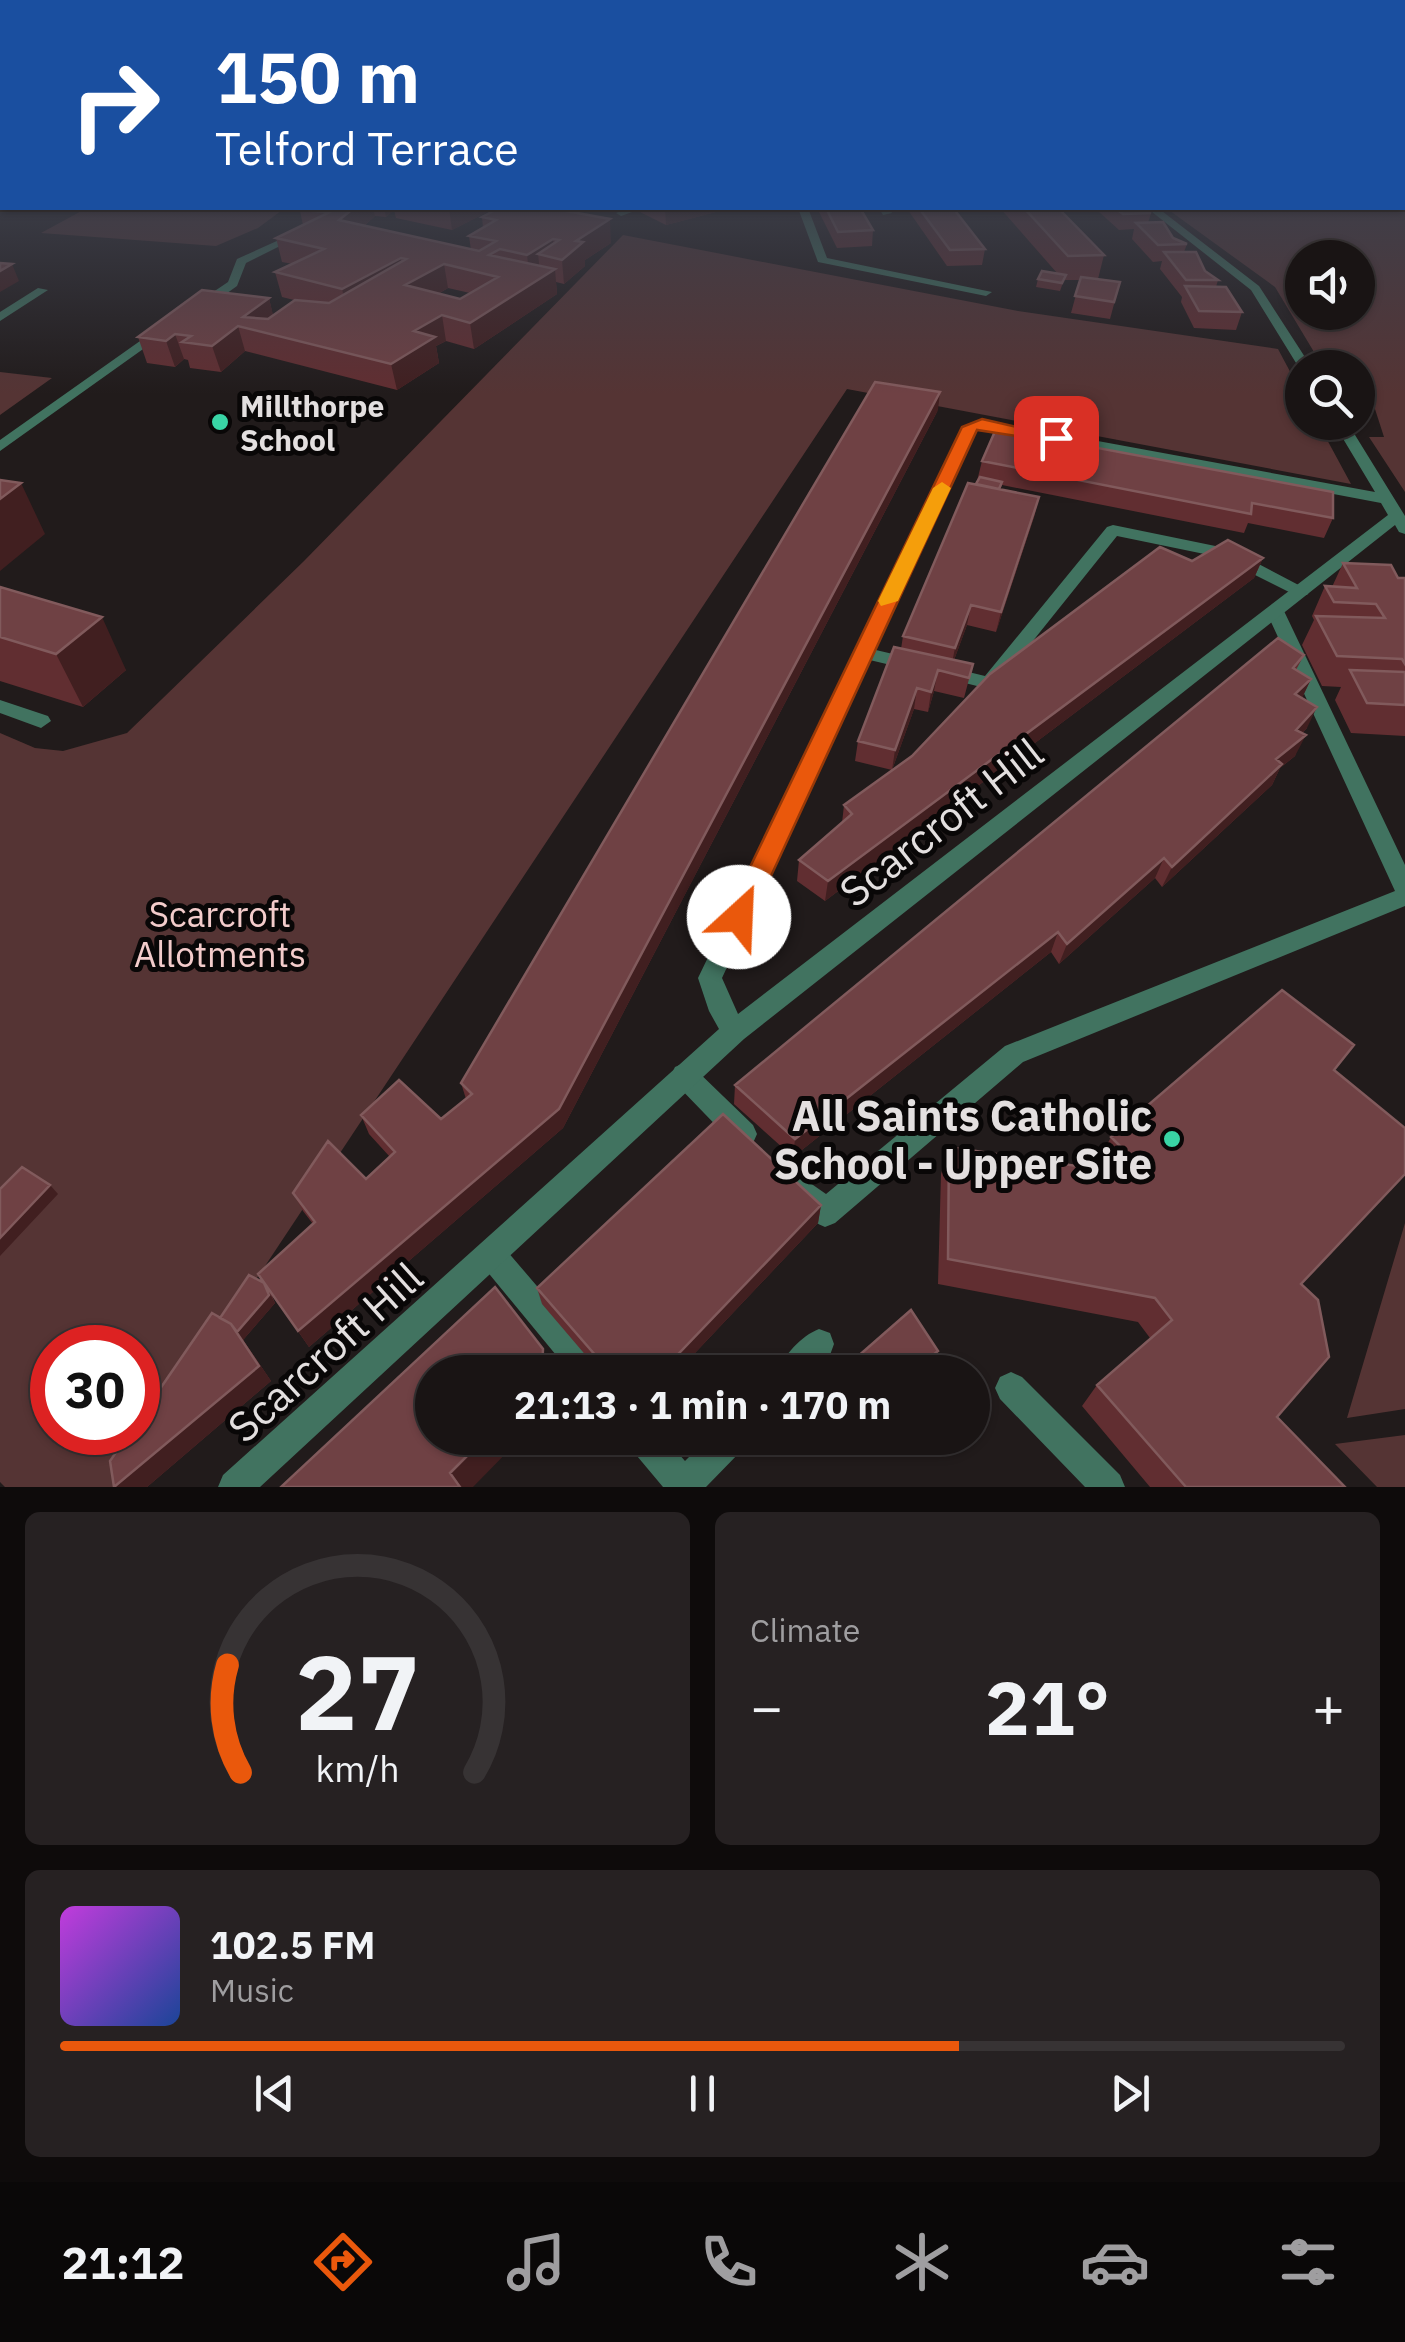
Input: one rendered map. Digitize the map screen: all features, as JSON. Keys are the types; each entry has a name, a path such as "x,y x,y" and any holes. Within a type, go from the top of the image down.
{"street":[{"path":"0,448 233,284 241,261 253,255"},
{"path":"820,255 822,260 986,292"},
{"path":"1213,255 1255,288 1295,350"},
{"path":"0,317 42,290"},
{"path":"735,1031 721,1011 710,978 970,427 982,424 1396,515"},
{"path":"1351,440 1396,515"},
{"name":"Scarcroft Hill","path":"235,1487 735,1031 1396,515"},
{"path":"863,653 989,683 1113,530 1224,553 1302,592"},
{"path":"684,1075 825,1213 1014,1054 1405,892 1276,611"},
{"path":"0,706 41,721"},
{"path":"492,1254 576,1355"},
{"path":"808,1355 819,1344"},
{"path":"1011,1388 1104,1485"},
{"path":"658,1455 684,1486 714,1455"}],"green space":[{"name":"Scarcroft Allotments","path":"603,255 729,255 1018,311 1278,349 1285,362 1285,440 1327,440 1351,484 847,389 160,1424 160,1325 30,1325 30,1455 140,1455 127,1474 129,1487 5,1487 0,1482 0,733 35,748 63,751 127,733 304,561"},
{"path":"1231,255 1285,255 1285,304 1275,287"},
{"path":"1375,255 1405,255 1405,492 1371,440 1384,437 1375,409 1375,350 1313,350 1301,330 1375,330"},
{"path":"0,372 52,378 0,415"},
{"path":"1405,1223 1405,1409 1347,1418"},
{"path":"1405,1435 1405,1487 1377,1487 1335,1444"}],"building":[{"path":"310,255 491,255 555,269 470,323 442,315 414,331 435,337 391,364 238,326 212,346 182,342 191,336 175,334 166,341 138,337 202,290 269,298 243,317 268,319 295,300 329,303 406,259 401,258 342,289 275,272","holes":["444,264 498,277 460,299 405,285"]},
{"path":"1167,255 1198,255 1205,271 1218,280 1186,280"},
{"path":"1042,271 1066,275 1062,283 1038,279"},
{"path":"1081,277 1120,282 1114,302 1075,296"},
{"path":"1185,286 1226,287 1242,312 1199,311"},
{"path":"875,382 940,392 559,1109 298,1331 258,1274 315,1222 293,1193 328,1141 366,1179 395,1152 361,1115 399,1080 441,1119 472,1094 461,1083"},
{"path":"996,429 1333,492 1333,518 1252,503 1251,514 982,461"},
{"path":"980,477 1002,482 999,489 976,484"},
{"path":"0,480 21,483 0,499"},
{"path":"968,483 1039,497 1001,612 971,605 955,648 903,636"},
{"path":"1228,540 1263,558 828,881 799,860 852,814 844,805 912,756 990,674 1160,547 1192,561"},
{"path":"1343,563 1391,565 1398,578 1405,578 1405,664 1402,659 1337,656 1316,616 1385,618 1376,604 1334,602 1325,586 1357,588"},
{"path":"0,587 102,617 56,654 0,637"},
{"path":"1278,638 1304,655 1293,668 1311,679 1295,694 1317,707 1296,730 1306,735 1276,759 1282,764 1172,867 1164,858 1067,944 1058,932 795,1139 735,1085"},
{"path":"894,647 973,664 969,678 938,670 931,692 917,688 895,750 858,741"},
{"path":"1350,670 1405,672 1405,705 1367,703"},
{"path":"1282,990 1354,1045 1334,1070 1405,1128 1405,1174 1301,1284 1318,1300 1329,1357 1277,1417 1345,1487 1186,1487 1097,1385 1172,1320 1155,1298 948,1259 949,1147 1151,1177 1111,1137"},
{"path":"723,1114 821,1205 677,1355 595,1355 537,1288"},
{"path":"22,1167 50,1185 0,1238 0,1189"},
{"path":"249,1275 264,1283 269,1295 237,1332 220,1318"},
{"path":"495,1287 543,1349 543,1355 422,1355"},
{"path":"911,1310 938,1351 933,1355 859,1355"},
{"path":"212,1313 231,1324 259,1366 160,1449 160,1389"},
{"path":"415,1362 415,1455 468,1455 450,1473 460,1487 281,1487"},
{"path":"114,1455 152,1455 114,1487 110,1461"}],"slow traffic":[{"path":"888,601 942,488"}],"place":[{"name":"Millthorpe School","path":"220,422"},
{"name":"All Saints Catholic School - Upper Site","path":"1172,1139"}],"route":[{"path":"739,917 970,427 982,424 1056,438"}]}
